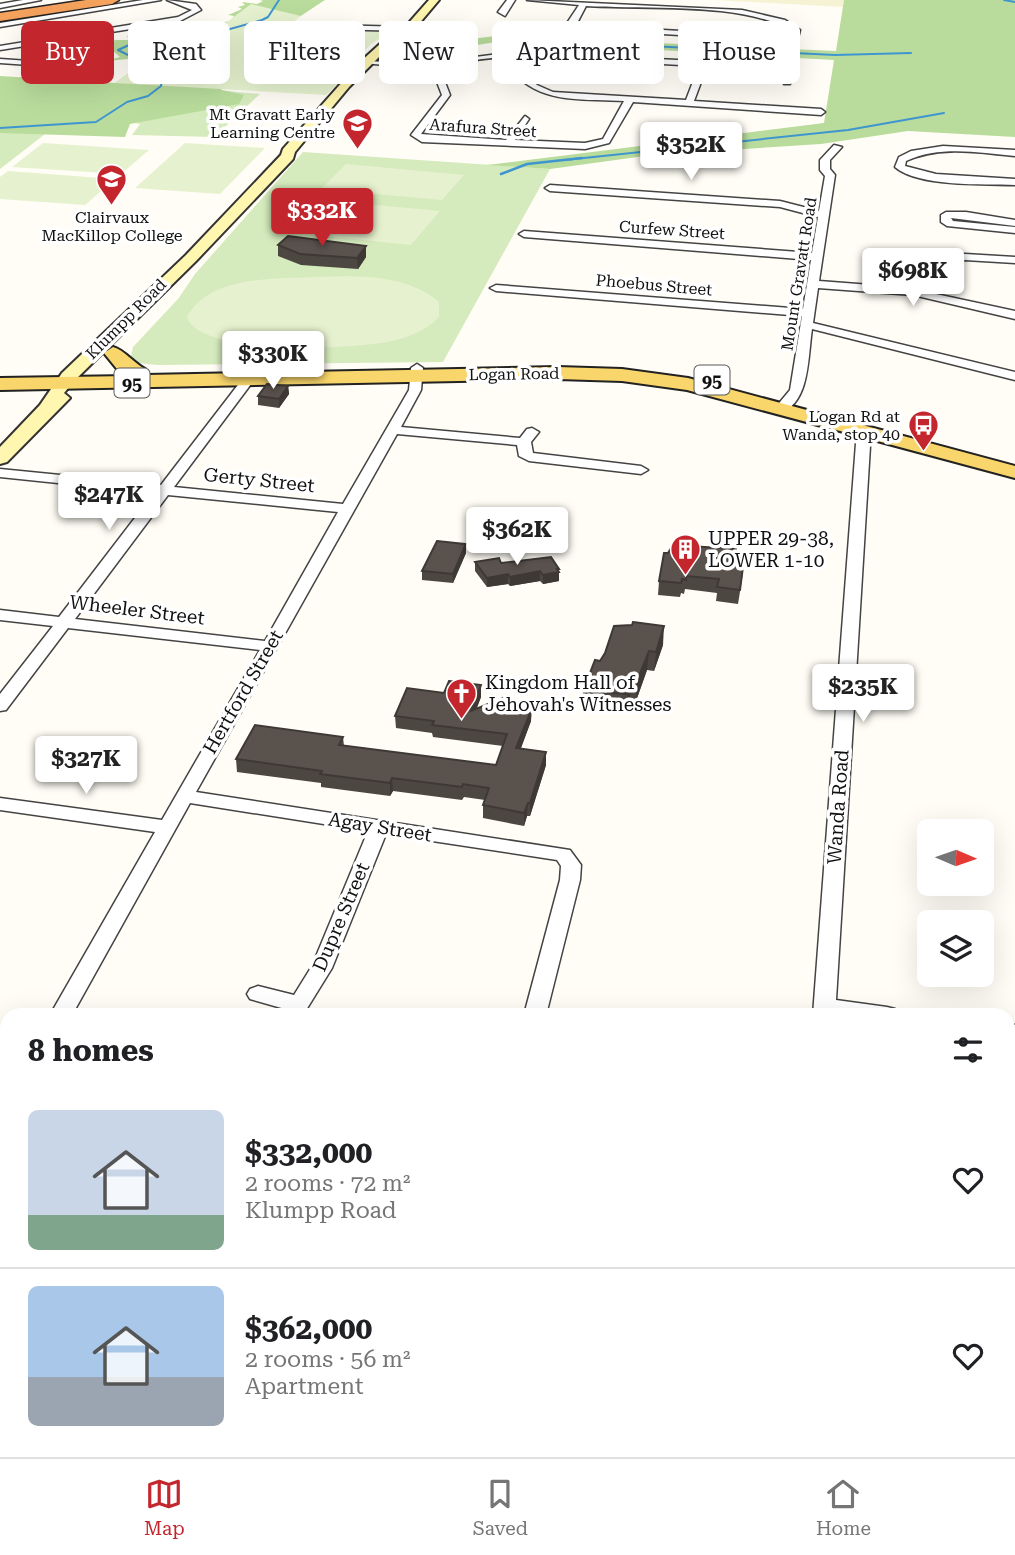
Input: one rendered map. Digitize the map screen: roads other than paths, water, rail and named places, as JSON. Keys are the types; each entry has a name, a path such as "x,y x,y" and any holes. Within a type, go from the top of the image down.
{"highway":[{"path":"0,15 81,0"},
{"path":"0,15 112,0"}],"main road":[{"name":"Klumpp Road","path":"414,21 434,0"},
{"name":"Klumpp Road","path":"75,379 177,268 191,258 288,156 295,152 379,56"},
{"name":"Klumpp Road","path":"75,379 114,353 159,306 187,269 191,258"},
{"path":"114,353 124,365 138,373"},
{"name":"Logan Road","path":"0,375 75,379 248,380 575,365 633,368 697,377 864,430 1015,472"},
{"name":"Logan Road","path":"0,384 138,373 417,372"},
{"path":"0,458 75,379"},
{"name":"Logan Road","path":"786,404 1015,461"}],"street":[{"path":"0,6 37,0"},
{"path":"0,24 157,0"},
{"path":"0,48 180,19 191,15 197,8 171,0"},
{"path":"505,14 502,12 511,0"},
{"path":"531,0 633,3 758,15 781,21 796,30 793,39 784,39 573,27 571,23 584,2"},
{"path":"0,61 21,62"},
{"path":"372,64 379,64"},
{"name":"Arafura Street","path":"442,84 446,95 417,132 417,137 572,148 606,141 629,101"},
{"path":"530,84 534,88 569,97 821,112"},
{"path":"689,104 696,84"},
{"path":"509,143 525,119"},
{"name":"Mount Gravatt Road","path":"786,404 796,391 809,319 830,174 825,170 825,160 837,147"},
{"path":"1015,153 930,151 902,159 900,167 905,173 935,177 1015,182"},
{"path":"551,188 772,203 824,215"},
{"path":"1015,223 966,215 946,215 946,222 951,224 1015,230"},
{"name":"Curfew Street","path":"524,234 817,257"},
{"path":"913,292 951,260 965,257 1015,260"},
{"path":"814,284 913,292 1015,315"},
{"name":"Phoebus Street","path":"496,288 809,319 1015,376"},
{"name":"Hertford Street","path":"65,1008 415,390 417,372"},
{"path":"0,706 248,380"},
{"path":"392,430 528,437 524,453 539,460 642,470"},
{"name":"Wanda Road","path":"824,1008 864,430"},
{"name":"Gerty Street","path":"0,473 347,509"},
{"name":"Wheeler Street","path":"0,615 269,646"},
{"name":"Agay Street","path":"184,796 563,855 571,865 537,1008"},
{"path":"0,804 166,827"},
{"name":"Dupre Street","path":"296,1008 322,968 379,827"},
{"name":"Dupre Street","path":"258,994 290,1008"}],"waterway":[{"path":"230,29 268,17 279,0"},
{"path":"1004,0 1015,2"},
{"path":"128,45 118,50 128,55"},
{"path":"664,47 835,55 911,53"},
{"path":"0,128 96,122 127,102 148,96 161,84"},
{"path":"565,160 848,130 944,113"},
{"path":"501,174 527,164 582,158"}],"place":[{"name":"Mt Gravatt Early Learning Centre","path":"358,150"},
{"name":"Clairvaux MacKillop College","path":"112,207"},
{"name":"Logan Rd at Wanda, stop 40","path":"923,452"},
{"name":"UPPER 29-38, LOWER 1-10","path":"685,576"},
{"name":"Kingdom Hall of Jehovah's Witnesses","path":"462,720"}]}
